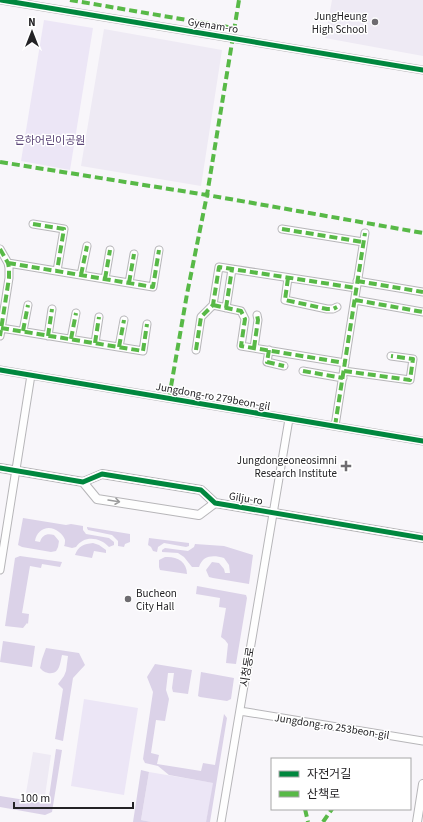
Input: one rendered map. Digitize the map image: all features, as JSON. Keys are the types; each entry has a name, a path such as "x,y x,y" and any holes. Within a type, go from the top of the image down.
{"street":[{"name":"Gyenam-ro","path":"1,0 423,70"},
{"path":"33,224 64,229 57,271"},
{"path":"282,229 363,242"},
{"path":"335,426 365,233"},
{"path":"81,275 87,246"},
{"path":"0,249 8,263 9,268 9,278 3,293 0,336"},
{"path":"105,279 110,250"},
{"path":"8,263 153,287 159,250"},
{"path":"129,283 134,254"},
{"path":"196,350 201,316 213,305 219,267 288,278 423,292"},
{"path":"226,308 232,269"},
{"path":"288,278 285,300 333,309 337,307"},
{"path":"354,300 423,312"},
{"path":"23,331 28,305"},
{"path":"213,305 241,311 245,319 241,346 345,363"},
{"path":"48,336 52,309"},
{"path":"72,340 76,313"},
{"path":"254,348 258,320 257,315"},
{"path":"95,343 99,317"},
{"path":"120,347 124,320"},
{"path":"1,328 143,351 147,324"},
{"path":"269,350 267,362 284,366"},
{"path":"303,371 410,380 413,359 391,356"},
{"name":"Jungdong-ro 279beon-gil","path":"0,370 423,441"},
{"path":"0,570 31,375"},
{"name":"시청동로","path":"221,822 289,418"},
{"path":"0,468 84,482"},
{"name":"Gilju-ro","path":"215,503 199,515 97,499 84,482 102,474 201,490 215,503 423,538"},
{"name":"Jungdong-ro 253beon-gil","path":"240,711 423,741"},
{"path":"417,822 423,784"}],"shaded area":[{"name":"JungHeung High School","path":"332,0 423,0 423,56 325,38"},
{"path":"104,29 222,50 201,186 81,166"},
{"path":"23,518 66,525 71,524 83,526 83,530 86,534 109,538 114,542 114,545 109,547 97,539 88,539 79,543 76,547 72,548 64,546 65,540 62,535 51,528 48,528 38,533 35,541 40,542 43,536 47,534 54,535 59,541 56,551 51,552 22,547 18,545"},
{"path":"87,527 130,534 130,542 125,544 124,547 118,546 118,541 112,535 88,530"},
{"path":"149,538 189,543 189,546 186,547 164,543 158,547 157,552 153,551 148,545"},
{"path":"93,543 106,550 106,553 94,551 92,558 75,555 78,549 82,546"},
{"path":"195,544 224,546 253,555 249,584 209,577 206,570 212,562 219,563 224,569 225,573 230,573 229,565 224,558 212,556 203,560 199,567 192,567 184,557 178,553 162,552 165,548 188,551 194,547"},
{"path":"20,556 62,562 60,567 42,564 41,568 30,566 22,613 29,614 28,624 27,623 23,628 5,626 15,558"},
{"path":"165,557 173,557 180,560 187,569 187,574 160,570 159,560"},
{"path":"197,586 246,595 247,598 236,664 226,663 228,644 221,637 226,608 219,607 220,598 196,594"},
{"path":"3,641 35,646 32,667 0,662"},
{"path":"46,648 79,653 85,665 73,678 63,741 55,739 63,689 58,684 66,671 68,656 62,655 59,668 55,672 45,672 40,668"},
{"path":"155,664 192,670 188,694 173,692 172,688 174,673 168,673 166,690 169,699 165,721 156,720 151,753 159,755 157,764 201,771 203,763 215,765 224,714 227,718 210,822 206,822 213,783 169,775 158,766 145,763 143,759 153,692 147,677"},
{"path":"201,672 234,678 231,699 227,701 198,696"},
{"path":"56,749 62,750 52,812 45,815 0,807 0,796 44,803 49,797"},
{"path":"33,752 51,755 45,796 26,793"},
{"path":"141,770 149,772 141,820 151,822 133,822"}],"green space":[{"name":"은하어린이공원","path":"44,20 93,28 70,170 21,161"},
{"path":"84,699 138,708 124,795 71,786"},
{"path":"149,772 214,783 206,822 151,822 141,820"}],"marked path":[{"path":"70,0 234,28"},
{"path":"169,398 187,294 207,195 239,0"},
{"path":"0,162 207,195 423,233"},
{"path":"33,224 64,229 57,271"},
{"path":"282,229 363,242"},
{"path":"335,426 365,233"},
{"path":"81,275 87,246"},
{"path":"0,249 8,263 9,268 9,278 0,336"},
{"path":"105,279 110,250"},
{"path":"8,263 153,287 159,250"},
{"path":"129,283 134,254"},
{"path":"196,350 201,317 213,305 219,267 356,288"},
{"path":"226,308 232,269"},
{"path":"288,278 285,300 327,309 337,307"},
{"path":"357,281 423,292"},
{"path":"355,300 423,312"},
{"path":"23,331 28,305"},
{"path":"213,305 241,311 245,319 241,346 345,363"},
{"path":"48,336 52,309"},
{"path":"71,339 76,313"},
{"path":"254,348 258,320 257,315"},
{"path":"95,343 99,317"},
{"path":"119,347 124,320"},
{"path":"1,328 143,351 147,324"},
{"path":"269,350 267,362 284,366"},
{"path":"344,371 410,380 413,359 391,356"},
{"path":"303,371 343,378"},
{"path":"305,810 308,822"},
{"path":"323,822 331,810"}],"cycle path":[{"path":"1,0 423,70"},
{"path":"0,370 423,441"},
{"path":"0,468 83,482 102,474 201,490 215,503 423,538"}],"place":[{"name":"JungHeung High School","path":"375,22"},
{"name":"Jungdongeoneosimni Research Institute","path":"346,466"},
{"name":"Bucheon City Hall","path":"128,599"}]}
